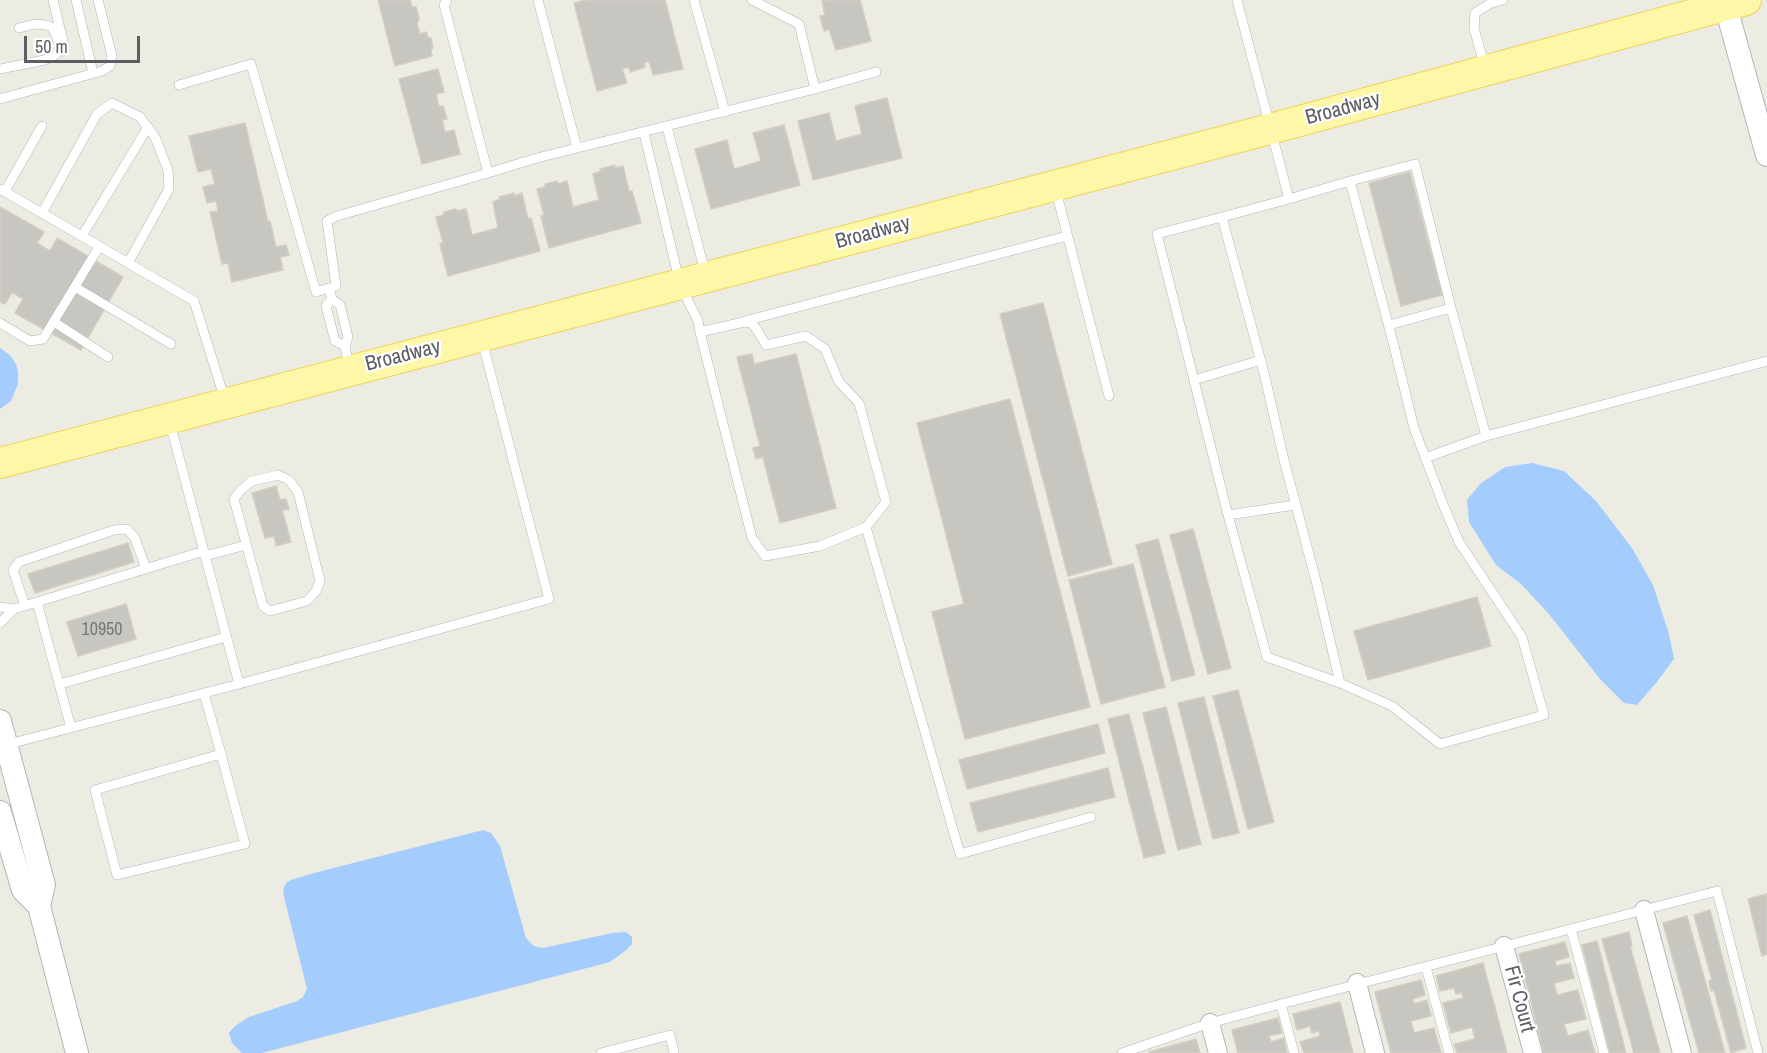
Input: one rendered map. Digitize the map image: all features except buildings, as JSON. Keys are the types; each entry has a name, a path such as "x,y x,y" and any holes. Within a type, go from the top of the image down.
{"main road":[{"name":"Broadway","path":"0,463 226,404 347,358 481,337 1270,129 1732,2"}],"street":[{"path":"1732,2 1767,155"},
{"path":"0,721 3,746 44,885 39,906 77,1053"},
{"path":"0,812 23,890 39,906"},
{"path":"1644,910 1682,1053"},
{"name":"Fir Court","path":"1504,946 1533,1053"},
{"path":"1357,983 1375,1053"},
{"path":"1210,1023 1218,1053"}],"lane":[{"path":"0,69 52,57 59,52 63,41 53,0"},
{"path":"76,0 93,73"},
{"path":"0,99 93,73 110,66 112,56 98,0"},
{"path":"447,0 444,5 488,173"},
{"path":"538,0 577,148"},
{"path":"694,0 725,112"},
{"path":"752,0 799,24 815,89"},
{"path":"1237,0 1289,199"},
{"path":"1486,70 1474,28 1475,13 1491,3 1503,0"},
{"path":"20,28 46,24 52,27 57,38 63,41"},
{"path":"179,85 251,64 316,292 336,286 327,221 337,216 577,148 644,133 876,72"},
{"path":"42,213 97,114 112,103 140,117 156,137 168,170 169,189 128,263"},
{"path":"42,126 2,190 194,301 226,404"},
{"path":"82,236 148,127"},
{"path":"667,127 700,332 752,538 765,555 820,546 866,527 886,502 859,403 839,382 825,349 806,336 766,345 755,327 751,323 744,322"},
{"path":"644,133 693,281"},
{"path":"1350,182 1414,428 1459,542 1522,636 1544,715 1440,744 1392,706 1340,683 1267,657 1228,515 1157,234 1415,164 1486,436"},
{"path":"1054,186 1109,396"},
{"path":"1222,217 1261,360 1340,683"},
{"path":"700,332 1067,236"},
{"path":"0,323 30,341 43,339 99,247"},
{"path":"75,287 171,344"},
{"path":"329,288 332,299 340,305 348,337 347,358"},
{"path":"1389,325 1451,308"},
{"path":"54,322 108,357"},
{"path":"3,746 549,599 481,337"},
{"path":"1194,380 1261,360"},
{"path":"1425,458 1486,436 1767,361"},
{"path":"169,418 239,684"},
{"path":"278,475 288,480 298,492 320,580 316,591 307,601 270,611 263,606 246,545 234,499 252,481 278,475"},
{"path":"1228,515 1295,505"},
{"path":"866,527 960,854 1091,818"},
{"path":"25,606 13,570 19,562 114,530 127,529 135,538 146,569"},
{"path":"0,608 14,609 146,569 246,545"},
{"path":"37,602 71,728"},
{"path":"0,622 14,609"},
{"path":"60,684 226,637"},
{"path":"204,693 221,754 245,844 117,875 95,790 221,754"},
{"path":"1122,1053 1210,1023 1717,891 1758,1053"},
{"path":"1571,929 1604,1053"},
{"path":"1426,967 1449,1053"},
{"path":"1281,1004 1294,1053"},
{"path":"601,1053 669,1035 674,1053"}],"water":[{"path":"0,348 10,355 16,364 18,384 11,401 0,409"},
{"path":"1532,463 1564,471 1596,501 1632,548 1653,585 1669,634 1674,659 1637,705 1624,703 1600,679 1548,613 1521,584 1496,565 1469,522 1467,500 1480,484 1505,467"},
{"path":"483,830 491,833 500,846 526,938 534,946 543,948 626,932 632,937 632,944 610,962 262,1053 242,1053 232,1043 229,1033 235,1026 249,1017 297,1001 303,997 307,989 284,897 283,890 286,883 314,873"}]}
